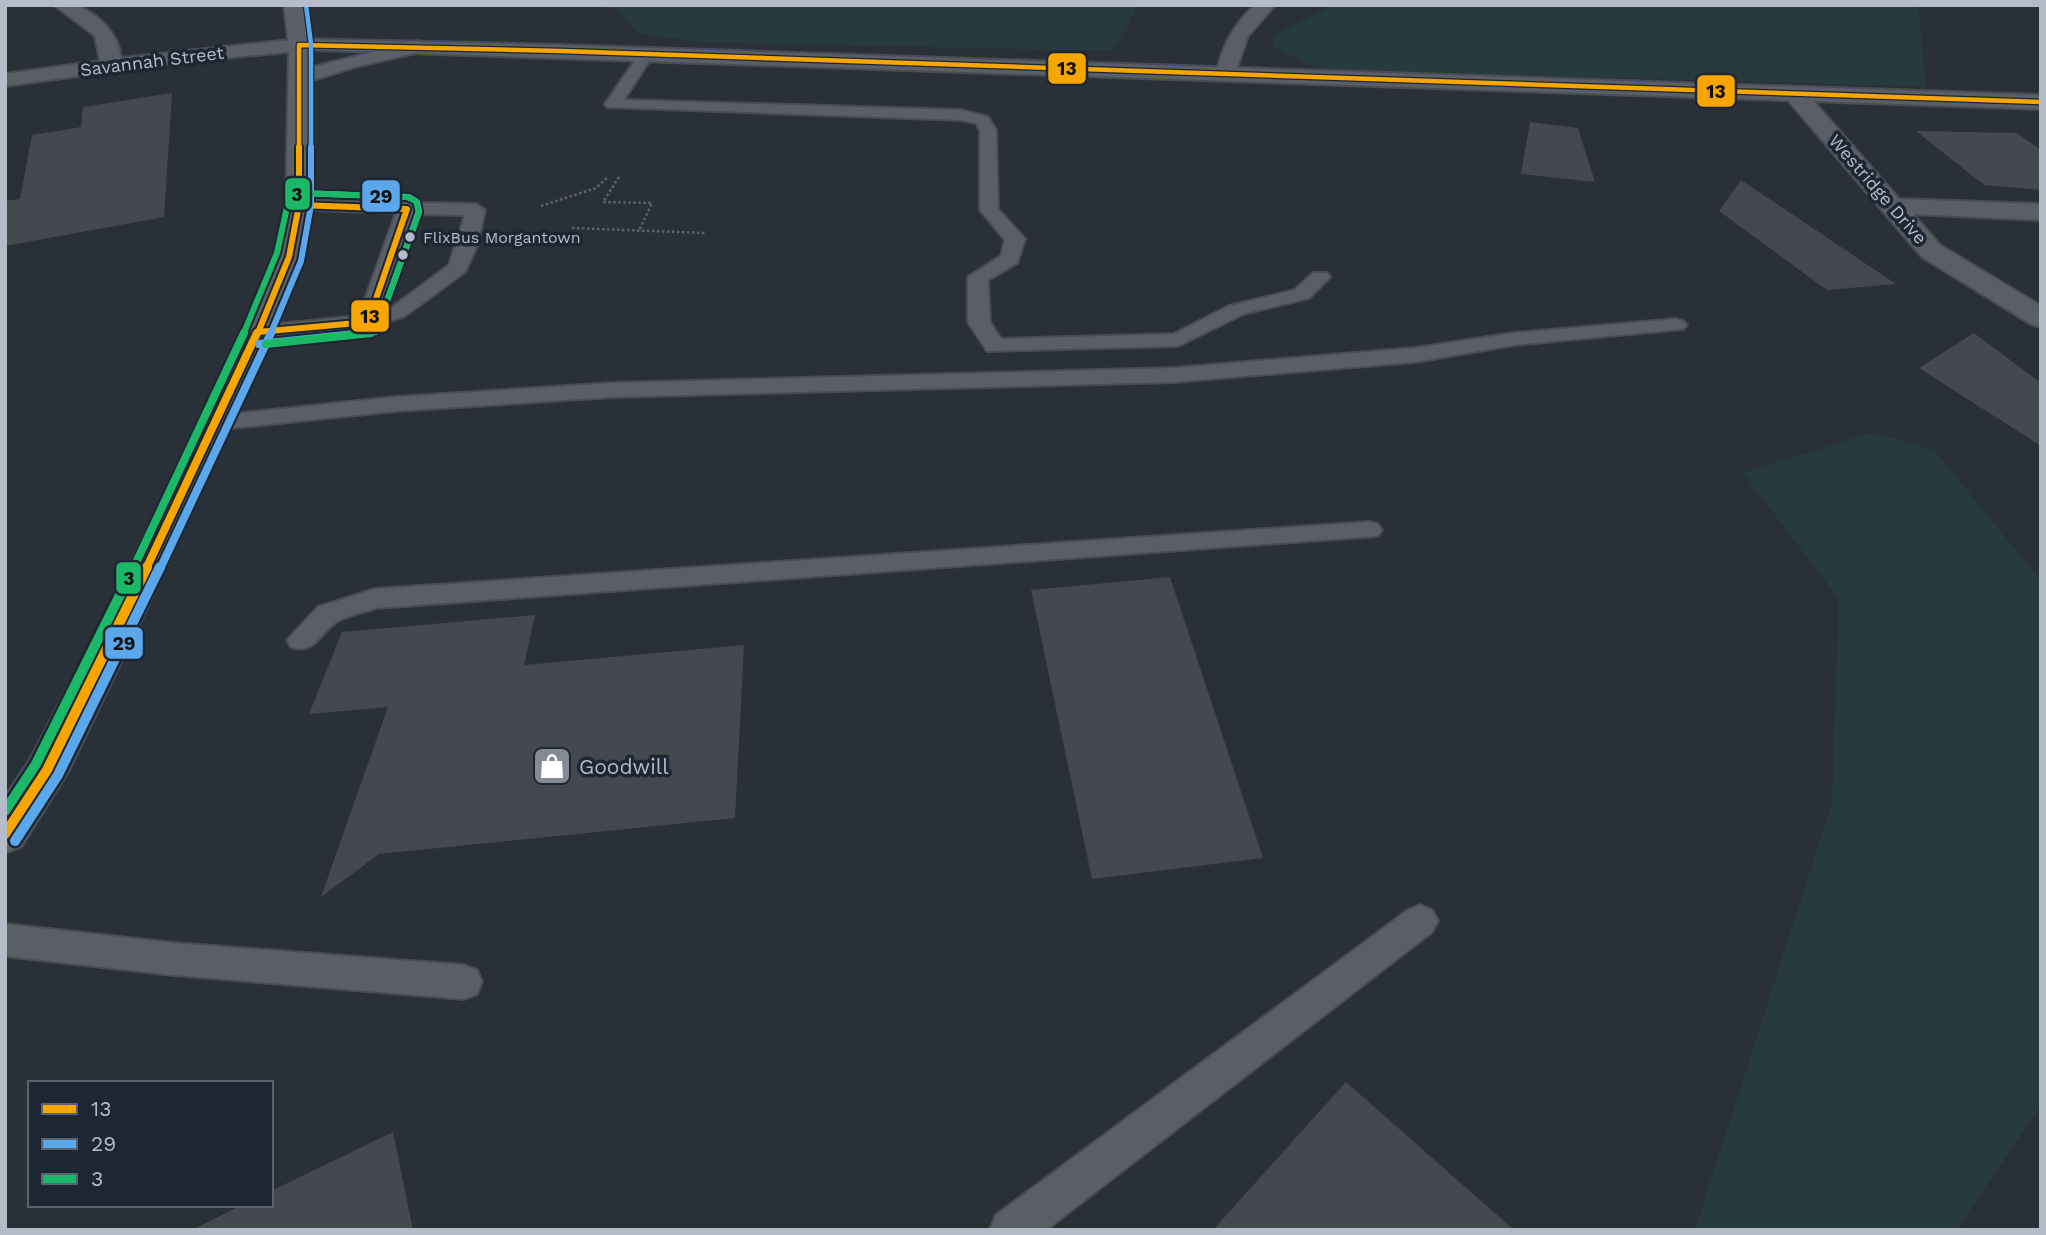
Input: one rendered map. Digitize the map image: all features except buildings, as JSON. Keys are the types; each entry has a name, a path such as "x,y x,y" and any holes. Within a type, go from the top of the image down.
{"main road":[{"path":"5,834 47,770 127,610 258,332 289,257 299,205 299,45 293,5"},
{"path":"299,78 350,62 417,47"}],"street":[{"path":"63,5 104,32 111,47 111,65"},
{"path":"1226,75 1232,46 1241,28 1266,5"},
{"name":"Savannah Street","path":"5,80 111,65 299,45 2041,102"},
{"name":"Westridge Drive","path":"1795,94 1931,251 2041,318"},
{"path":"1894,206 2041,212"}],"lane":[{"path":"646,55 613,104 961,115 982,120 988,130 989,210 1015,239 1010,259 978,277 979,322 995,346 1178,340 1236,310 1302,294 1320,277"},
{"path":"258,332 368,323 398,312 458,268 476,210 299,205"},
{"path":"368,323 407,209"},
{"path":"213,423 396,404 613,390 1174,375 1388,357 1514,339 1676,325"},
{"path":"301,640 328,614 375,599 1369,530"},
{"path":"1011,1230 1420,921"},
{"path":"5,940 173,959 464,982"}],"path":[{"path":"541,206 596,188 608,177"},
{"path":"619,177 603,202 652,203 639,231"},
{"path":"572,228 705,233"}],"green space":[{"path":"1138,5 1113,51 698,42 637,33 617,9 587,6"},
{"path":"1334,5 1918,5 1926,87 1319,69 1274,48 1274,35"},
{"path":"1874,432 1935,451 2041,581 2041,1105 1957,1230 1695,1230 1832,803 1839,599 1743,473"}],"transit line":[{"name":"29","path":"15,841 58,775 138,615 269,337 301,261 311,205 311,44 306,5"},
{"name":"13","path":"5,834 47,770 127,610 258,332 289,257 299,205 299,45 561,51 2041,102"},
{"name":"29","path":"259,344 376,332 419,211 417,202 409,197 299,193"},
{"name":"3","path":"5,811 36,764 116,605 247,327 277,253 289,198 299,193 407,197 416,201 419,213 376,331 369,334 266,344"},
{"name":"13","path":"258,332 368,322 407,209 299,205"}],"place":[{"name":"FlixBus Morgantown","path":"410,237"},
{"name":"Goodwill","path":"552,766"}]}
